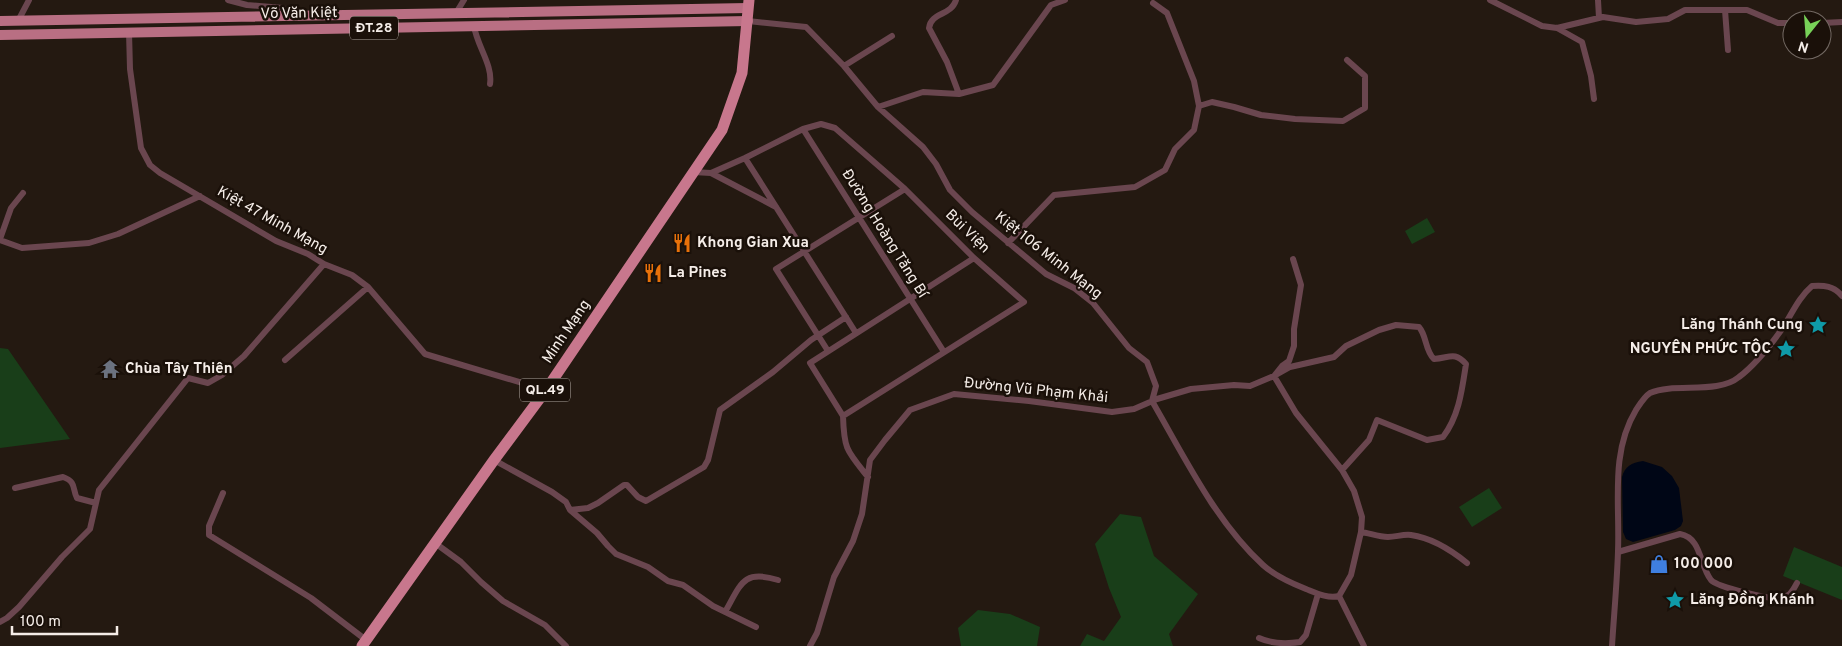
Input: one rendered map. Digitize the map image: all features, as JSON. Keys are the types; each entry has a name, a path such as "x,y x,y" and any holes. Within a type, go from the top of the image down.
{"highway":[{"name":"QL.49","path":"748,4 748,21"},
{"name":"Minh Mạng","path":"364,643 546,390 722,130 742,72 748,21"}],"main road":[{"name":"Võ Văn Kiệt","path":"0,21 192,18 283,12 533,12 748,4"},
{"path":"533,12 534,25"},
{"path":"192,18 192,31"},
{"name":"Võ Văn Kiệt","path":"0,35 748,21"}],"street":[{"path":"18,21 29,0"},
{"path":"228,0 283,12 282,0"},
{"path":"456,13 464,0"},
{"path":"956,0 952,8 934,18 929,28 947,62 959,94"},
{"path":"878,107 923,92 959,94 993,85 1051,5 1064,0"},
{"path":"1490,0 1500,2 1542,26 1557,28 1599,18 1636,22 1668,19 1685,10 1748,10 1782,23"},
{"path":"1598,0 1599,18"},
{"path":"1008,243 1054,195 1136,186 1165,170 1175,149 1194,130 1199,106 1194,81 1167,13 1153,3"},
{"path":"1725,10 1728,50"},
{"name":"Kiệt 106 Minh Mạng","path":"748,21 806,27 844,66 878,107 923,147 936,164 950,190 961,201 1046,274 1074,288 1093,303 1129,348 1147,362 1156,386 1152,401"},
{"path":"474,26 475,34 491,74 490,84"},
{"path":"1557,28 1582,42 1592,76 1594,100"},
{"name":"Kiệt 47 Minh Mạng","path":"129,32 130,69 141,148 150,165 160,173 276,241 308,254 324,264 352,274 368,287 425,354 546,390"},
{"path":"844,66 892,36"},
{"path":"1199,106 1212,102 1261,115 1295,119 1343,121 1365,108 1365,76 1347,60"},
{"name":"Bùi Viện","path":"711,173 803,129 821,124 835,128 905,189 974,258 1024,302 843,416"},
{"name":"Đường Hoàng Tăng Bí","path":"803,129 944,352"},
{"path":"745,158 856,333"},
{"path":"693,172 711,173 777,208"},
{"path":"828,351 776,269 905,189"},
{"path":"22,192 11,208 0,239 22,248 89,243 118,234 200,196"},
{"path":"868,478 847,450 843,439 843,416 810,363 974,258"},
{"path":"1293,259 1301,285 1294,329 1294,346 1289,361 1274,376 1296,413 1342,470 1354,491 1358,503 1362,517 1361,532 1351,575 1339,596"},
{"path":"0,622 19,607 62,556 90,528 99,490 188,378 208,383 222,375 244,356 324,264"},
{"path":"1612,646 1618,552 1617,480 1621,447 1630,420 1641,401 1649,394 1662,390 1716,386 1736,380 1748,370 1765,350 1781,330 1801,295 1812,286 1825,286 1838,291 1842,296"},
{"path":"285,360 327,321 368,287"},
{"path":"570,510 588,508 624,485 627,485 638,497 646,501 704,467 708,460 720,410 773,372 818,335 846,317"},
{"name":"Đường Vũ Phạm Khải","path":"810,646 817,633 834,578 853,541 862,514 870,460 910,410 954,394 1029,401 1112,412 1134,409 1191,388 1234,385 1250,386 1290,368 1334,357 1346,346 1379,330 1396,325 1419,327 1424,332 1429,354 1434,359 1455,355 1466,364 1461,397 1450,427 1443,437 1428,440 1377,420 1369,440 1342,470"},
{"path":"1152,401 1226,525 1264,566 1287,582 1318,594 1339,596"},
{"path":"494,460 566,502 570,510 597,533 616,554 648,567 668,581 683,585 713,606 756,627"},
{"path":"15,488 63,477 70,480 75,486 77,498 96,503"},
{"path":"223,493 209,526 209,535 300,590 364,643"},
{"path":"1361,532 1388,537 1412,535 1431,540 1452,550 1467,563"},
{"path":"1618,552 1680,534 1688,536 1694,541 1712,581 1722,587 1782,598 1791,594 1797,583"},
{"path":"435,543 461,562 503,601 546,625 566,646"},
{"path":"725,612 747,578 761,575 778,580"},
{"path":"1259,638 1268,642 1289,644 1300,642 1306,635 1318,594"},
{"path":"1339,596 1364,646"}],"green space":[{"path":"1427,218 1435,232 1412,244 1405,231"},
{"path":"0,348 8,349 70,439 0,448"},
{"path":"1489,488 1502,508 1472,527 1459,507"},
{"path":"1120,514 1141,517 1154,556 1198,594 1169,634 1173,646 1080,646 1087,634 1104,641 1121,617 1109,588 1095,544"},
{"path":"1794,547 1842,567 1842,600 1783,576"},
{"path":"978,610 1010,614 1040,627 1037,646 961,646 958,628"}],"water":[{"path":"1643,461 1662,467 1672,476 1679,488 1683,521 1681,526 1675,530 1633,542 1626,539 1623,532 1622,477 1629,466"}],"place":[{"name":"Khong Gian Xua","path":"682,243"},
{"name":"La Pines","path":"653,273"},
{"name":"Lăng Thánh Cung","path":"1818,325"},
{"name":"NGUYÊN PHỨC TỘC","path":"1786,349"},
{"name":"Chùa Tây Thiên","path":"110,369"},
{"name":"100 000","path":"1659,564"},
{"name":"Lăng Đồng Khánh","path":"1675,600"}]}
